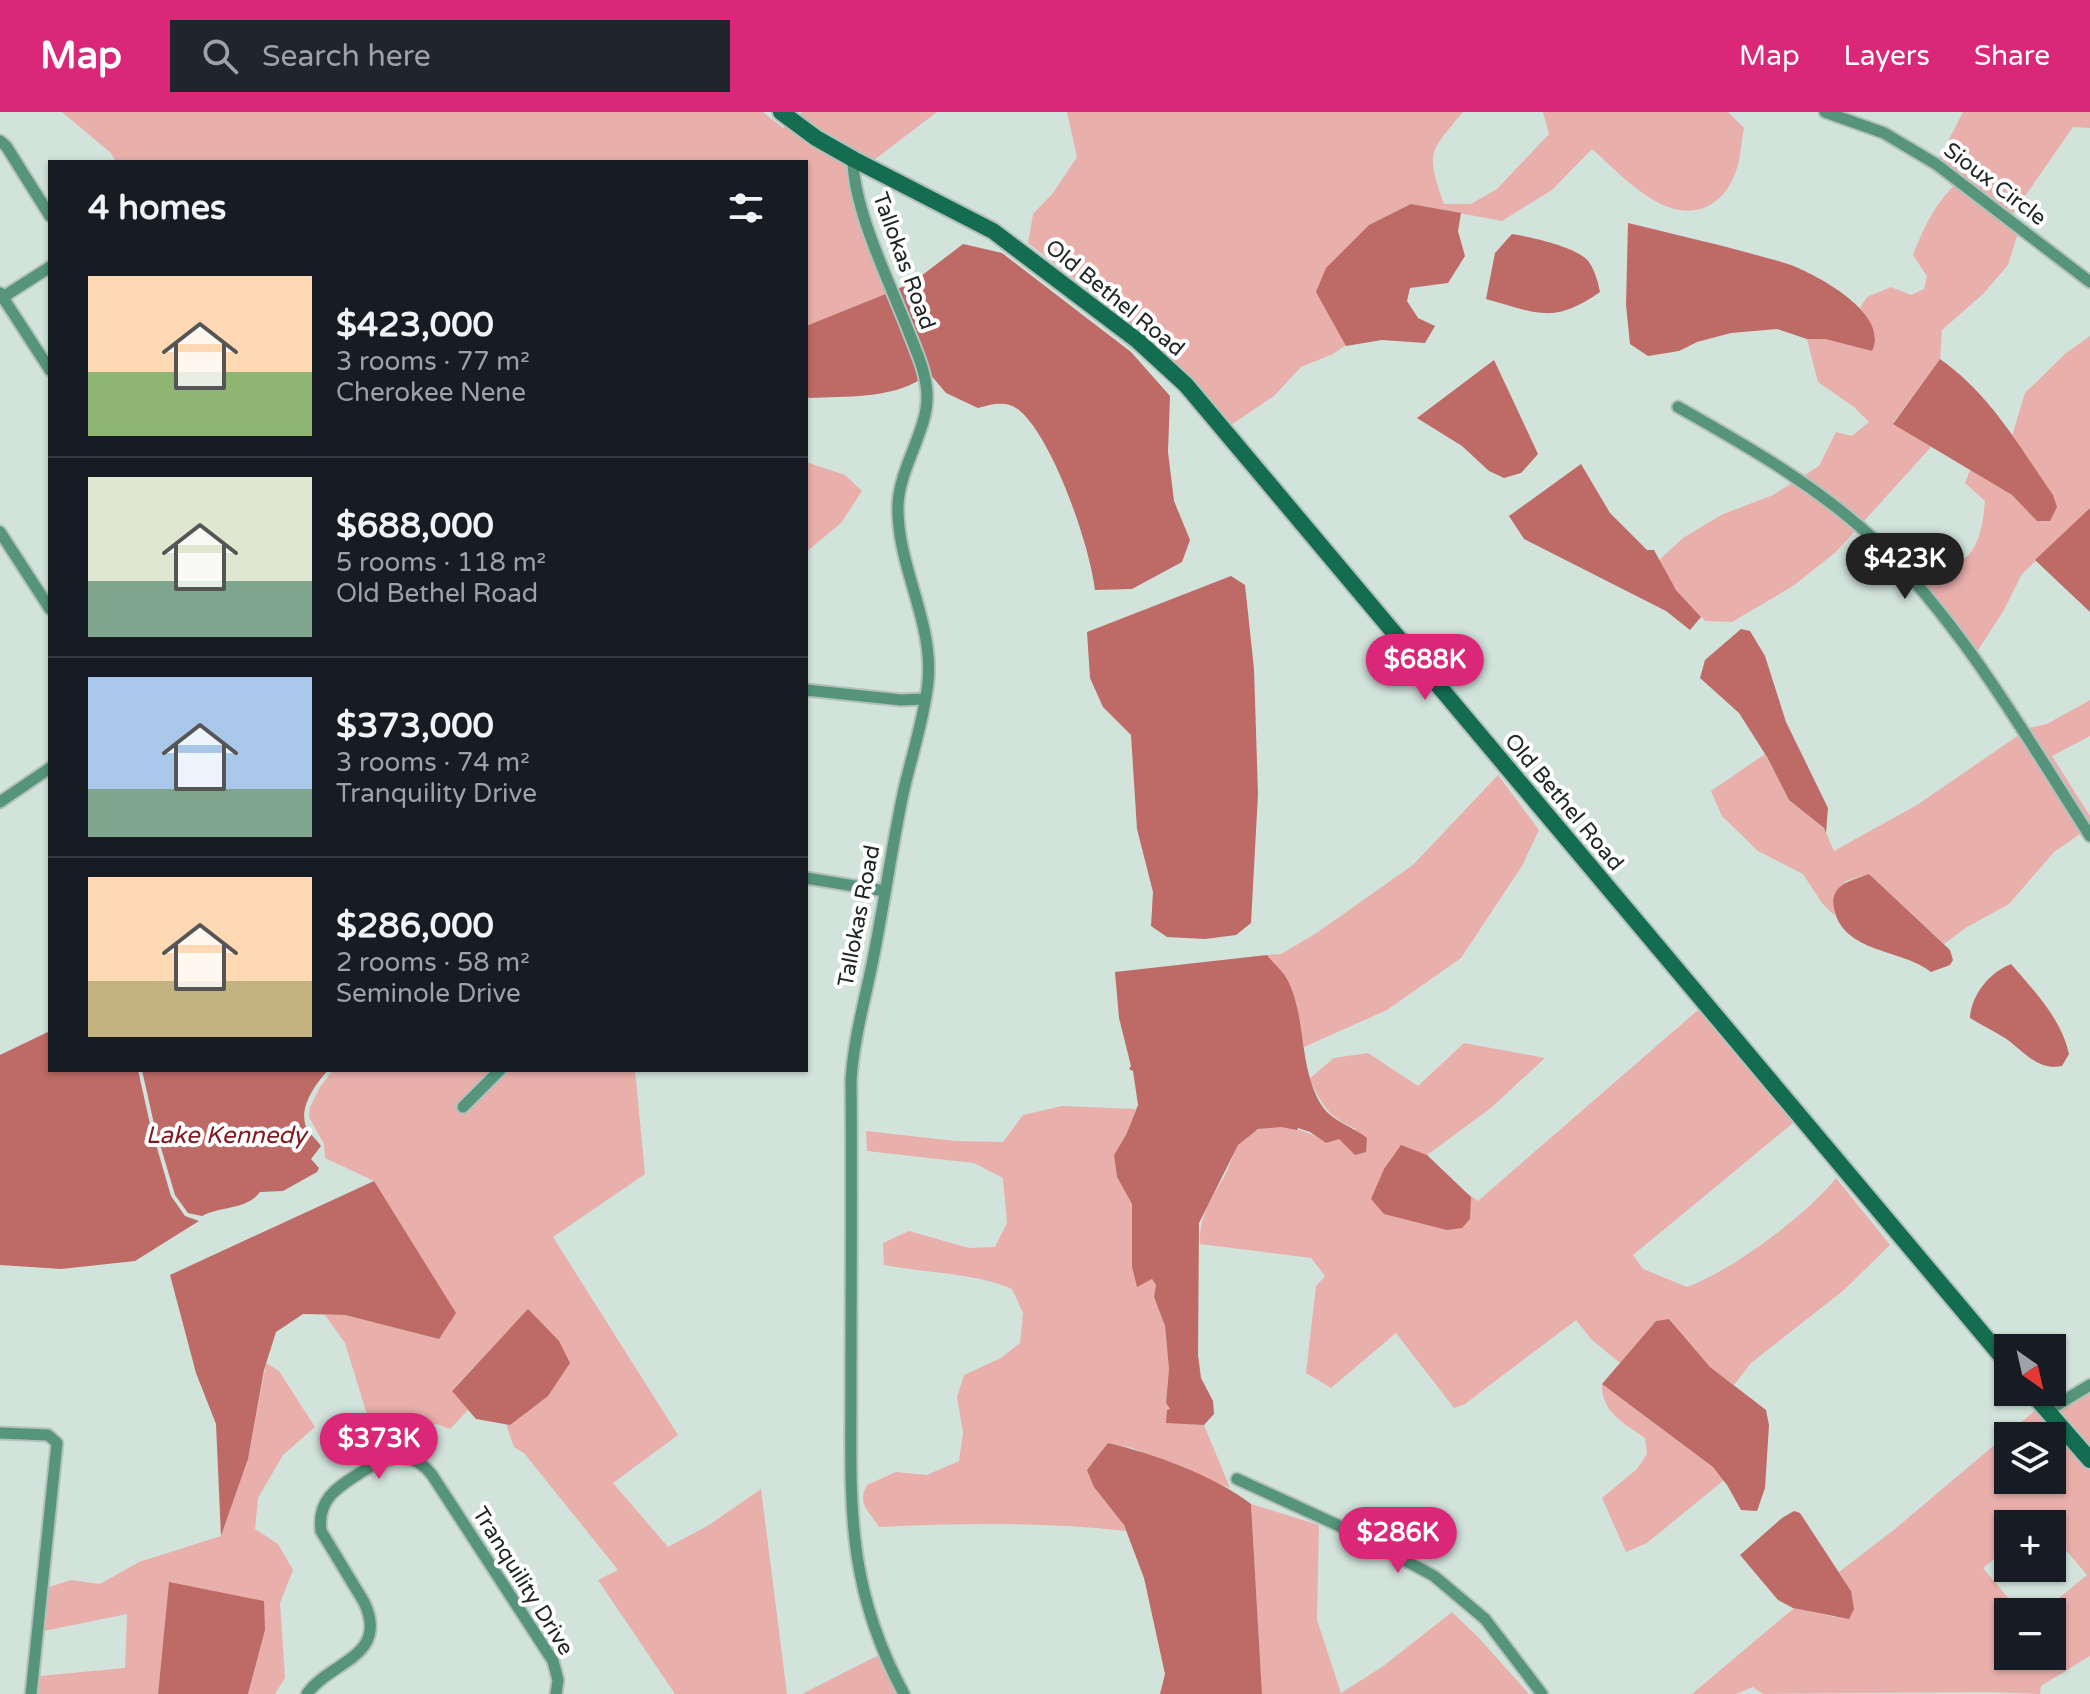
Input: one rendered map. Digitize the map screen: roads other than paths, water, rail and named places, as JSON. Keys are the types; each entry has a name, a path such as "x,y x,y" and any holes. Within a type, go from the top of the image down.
{"street":[{"name":"Old Bethel Road","path":"781,112 816,138 853,159 993,231 1138,341 1186,385 1994,1347"},
{"name":"Sioux Circle","path":"1825,112 1884,133 1936,164 2090,282"},
{"path":"0,141 48,213"},
{"name":"Tallokas Road","path":"853,159 853,178 872,236 925,376 926,406 904,472 898,503 901,543 928,651 925,699 902,797 875,952 852,1051 851,1080 851,1516 863,1590 878,1642 904,1694"},
{"path":"48,268 1,295 48,367"},
{"path":"1678,407 1793,474 1886,552 1971,655 2090,836"},
{"path":"0,532 48,606"},
{"path":"808,690 901,700 925,699"},
{"path":"0,802 48,769"},
{"path":"808,878 885,891"},
{"path":"463,1107 498,1072"},
{"path":"2047,1411 2090,1385"},
{"path":"2043,1406 2090,1460"},
{"path":"0,1433 48,1435 57,1443 31,1694"},
{"name":"Tranquility Drive","path":"307,1694 315,1684 356,1656 368,1639 370,1629 369,1611 321,1531 325,1502 336,1489 377,1462 395,1456 412,1459 432,1475 553,1661 558,1680 556,1694"},
{"path":"1237,1479 1344,1528 1434,1576 1485,1619 1542,1694"}],"water":[{"path":"1411,204 1461,213 1458,231 1465,256 1448,283 1410,288 1407,301 1418,318 1435,326 1425,343 1382,340 1346,346 1316,292 1326,268 1369,225"},
{"path":"1628,223 1791,265 1818,278 1862,310 1875,337 1872,351 1825,339 1807,339 1777,329 1731,333 1697,342 1679,351 1648,356 1630,344 1626,305"},
{"path":"1512,234 1553,244 1583,257 1593,269 1600,292 1570,309 1544,313 1486,299 1495,253"},
{"path":"963,244 1002,253 1131,352 1170,396 1168,452 1174,501 1190,540 1182,562 1132,589 1095,590 1086,547 1068,494 1045,444 1032,424 1010,405 994,404 978,408 946,393 929,373 897,289 912,283"},
{"path":"888,293 921,379 881,393 809,398 808,325"},
{"path":"1940,359 1989,404 2028,458 2053,495 2057,507 2050,521 2037,521 2012,495 1893,424"},
{"path":"1494,360 1538,454 1521,473 1504,478 1489,471 1462,446 1417,418"},
{"path":"1581,464 1610,513 1647,550 1654,550 1676,590 1701,617 1690,630 1666,611 1524,539 1509,516"},
{"path":"2090,508 2090,612 2035,560"},
{"path":"1231,576 1245,585 1254,669 1258,794 1251,923 1236,935 1205,939 1167,937 1151,926 1153,892 1137,829 1131,735 1103,707 1090,678 1087,632"},
{"path":"1741,629 1750,631 1765,656 1786,722 1828,808 1826,833 1824,828 1789,800 1739,713 1700,678 1705,660"},
{"path":"1869,874 1950,950 1953,960 1950,965 1931,972 1849,935 1834,909 1835,894 1843,885"},
{"path":"1267,955 1285,976 1293,994 1314,1091 1332,1116 1367,1138 1366,1152 1355,1155 1339,1139 1326,1143 1310,1132 1281,1127 1258,1129 1238,1145 1199,1223 1198,1355 1201,1378 1213,1401 1214,1414 1204,1425 1166,1423 1167,1410 1170,1409 1166,1403 1169,1369 1165,1326 1154,1297 1156,1285 1152,1279 1137,1287 1132,1267 1132,1204 1117,1177 1114,1155 1138,1105 1119,1018 1115,972"},
{"path":"2011,964 2046,1006 2060,1029 2069,1054 2062,1066 2038,1063 2005,1038 1970,1018 1974,1001 1983,985"},
{"path":"48,1032 48,1072 138,1072 171,1196 185,1216 199,1221 135,1261 61,1269 0,1265 0,1055"},
{"name":"Lake Kennedy","path":"142,1072 326,1072 313,1090 304,1115 308,1131 321,1146 311,1159 319,1168 317,1172 283,1191 260,1192 241,1205 202,1216 188,1213 175,1195"},
{"path":"1401,1145 1427,1155 1471,1197 1470,1219 1462,1228 1447,1230 1384,1214 1371,1199 1384,1169"},
{"path":"374,1181 456,1313 439,1339 345,1315 303,1314 276,1332 264,1370 248,1459 221,1536 216,1424 196,1373 170,1275"},
{"path":"528,1309 559,1341 570,1363 548,1396 510,1425 476,1419 452,1391"},
{"path":"1669,1319 1710,1367 1766,1410 1769,1425 1765,1488 1757,1511 1741,1510 1713,1467 1602,1384 1656,1321"},
{"path":"1108,1443 1182,1467 1220,1484 1251,1504 1262,1694 1160,1694 1165,1674 1144,1578 1124,1525 1094,1487 1087,1470"},
{"path":"1794,1511 1800,1513 1851,1591 1854,1609 1849,1619 1793,1608 1778,1600 1740,1555"},
{"path":"169,1582 264,1601 265,1630 248,1694 158,1694"}]}
